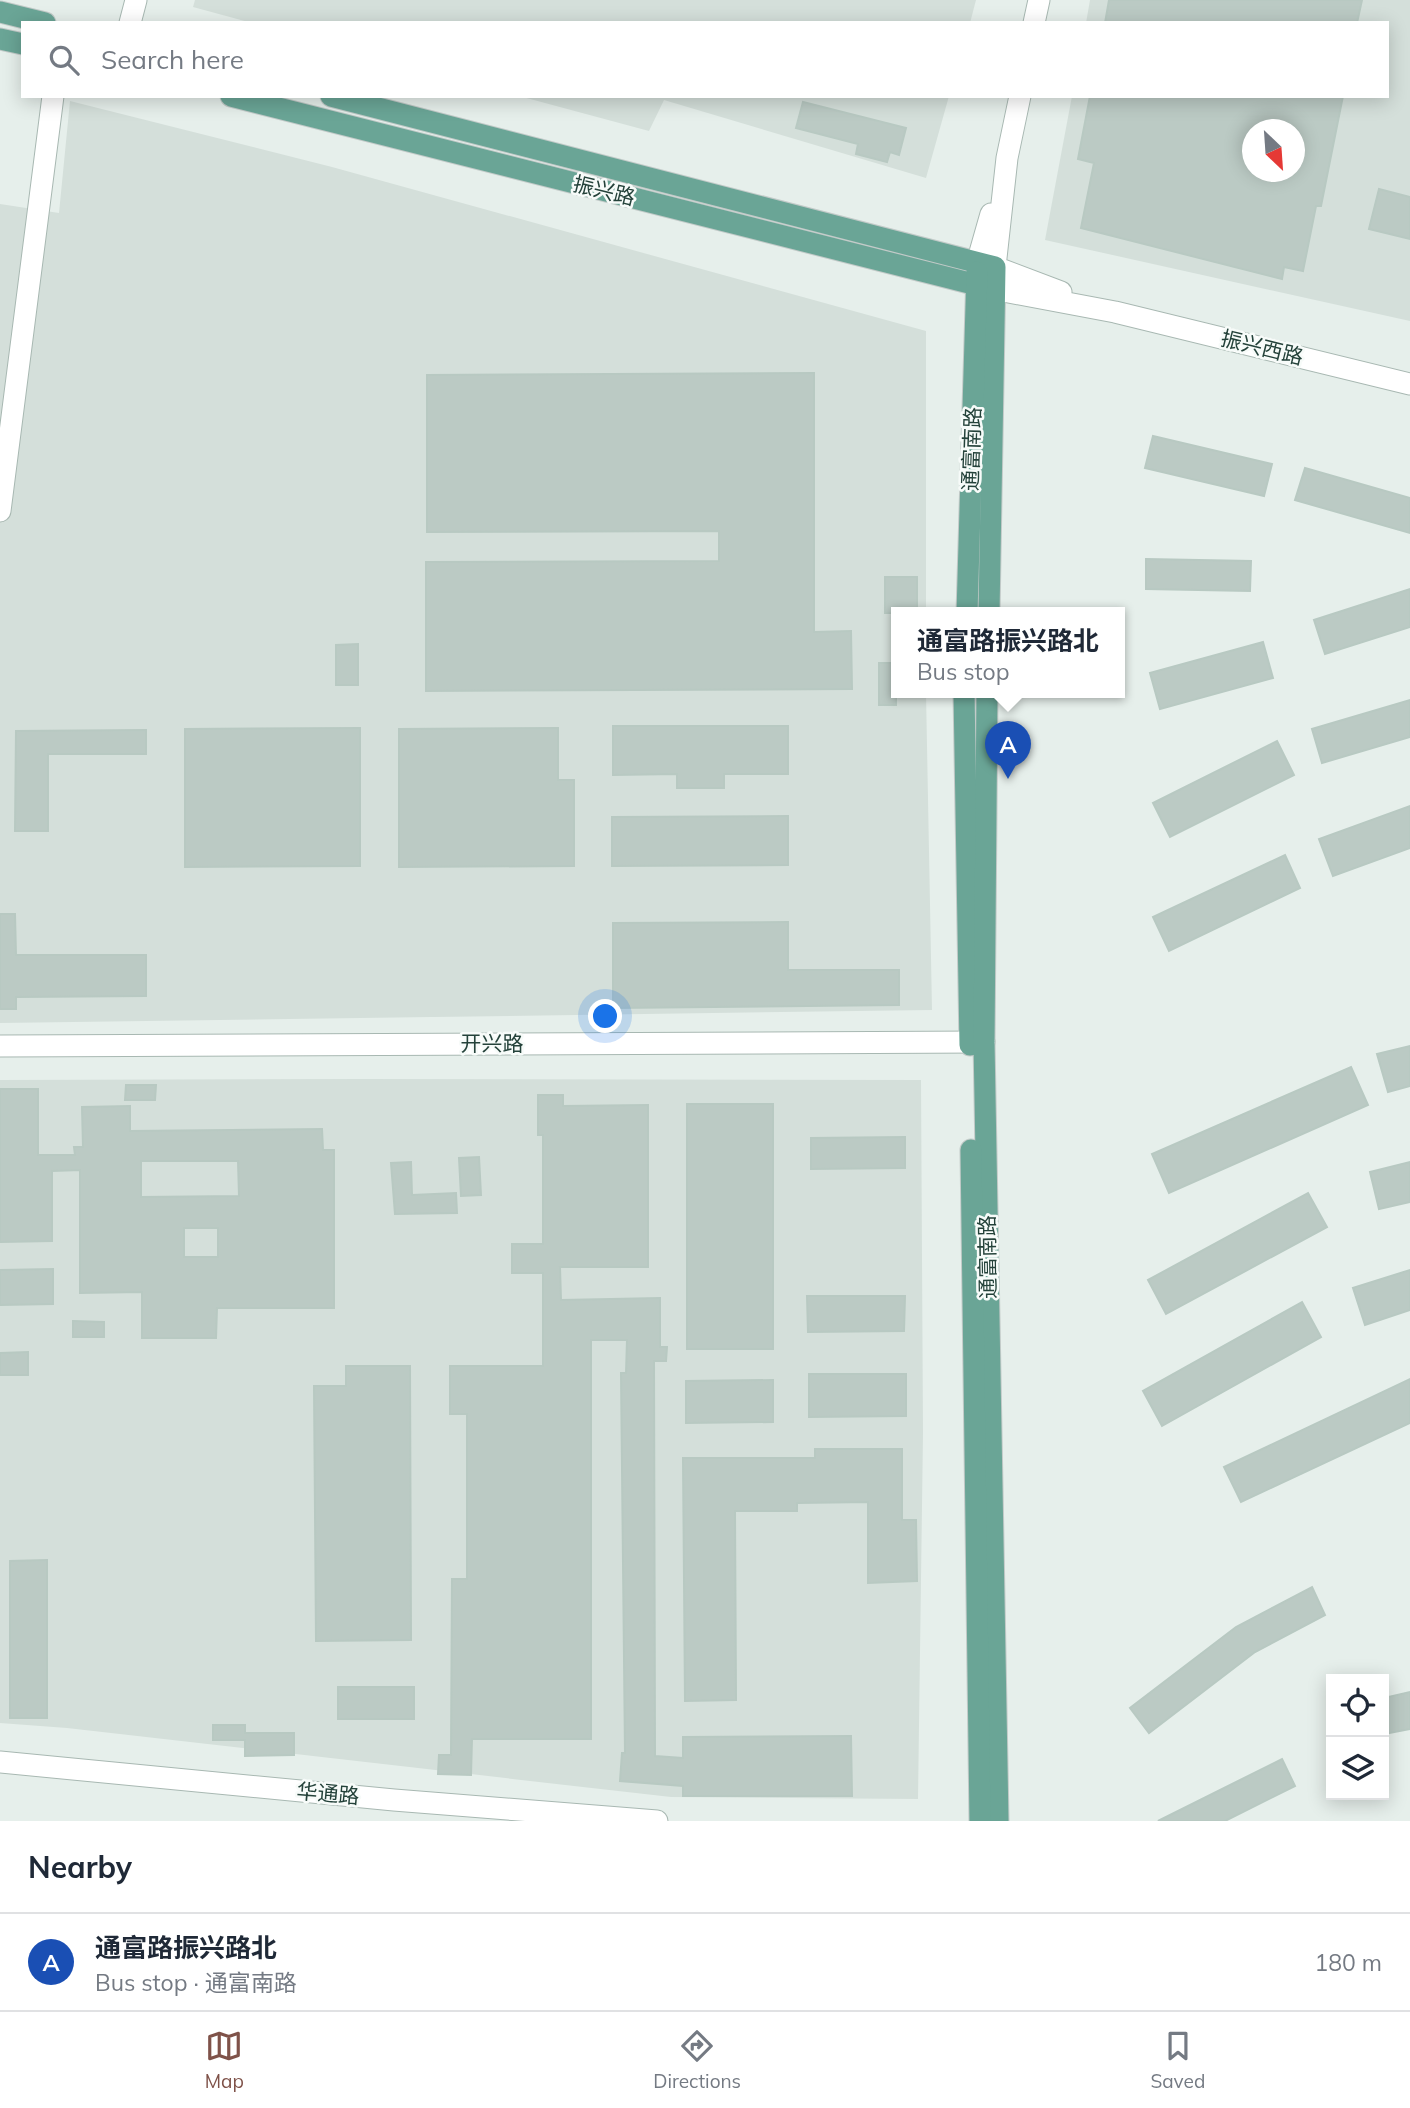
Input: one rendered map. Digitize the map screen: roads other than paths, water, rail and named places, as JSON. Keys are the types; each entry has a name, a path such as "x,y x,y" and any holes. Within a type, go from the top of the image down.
{"main road":[{"path":"0,12 37,20"},
{"path":"0,39 21,44"},
{"name":"振兴路","path":"239,98 985,287"},
{"name":"振兴路","path":"339,98 986,265"},
{"path":"985,287 986,265"},
{"name":"通富南路","path":"967,607 985,287"},
{"name":"通富南路","path":"985,287 989,607"},
{"name":"通富南路","path":"964,698 977,1042 998,1821"},
{"name":"通富南路","path":"980,1821 977,1042 987,698"}],"street":[{"path":"131,21 136,0"},
{"path":"1034,21 1039,0"},
{"path":"0,511 53,98"},
{"path":"986,265 1020,98"},
{"name":"振兴西路","path":"986,265 1115,312"},
{"name":"振兴西路","path":"985,287 1115,312 1410,384"},
{"name":"开兴路","path":"0,1046 977,1042"},
{"name":"华通路","path":"0,1762 394,1800 656,1821"}],"place":[{"name":"通富路振兴路北","path":"1008,779"}]}
